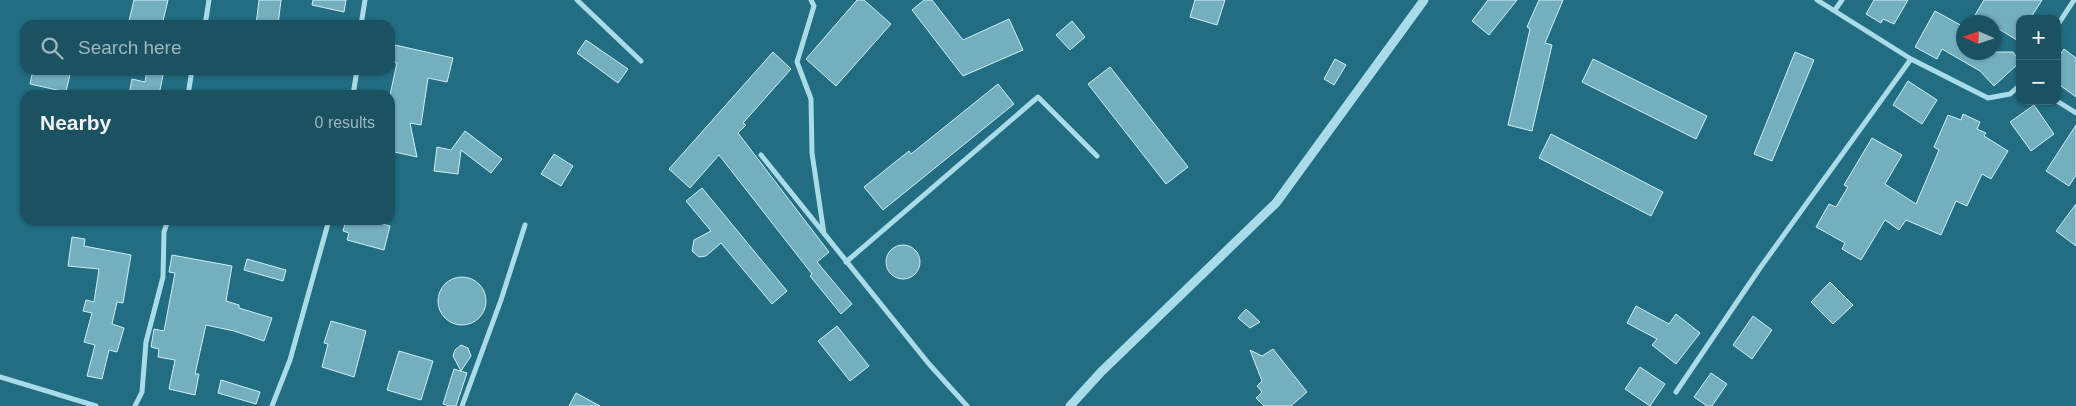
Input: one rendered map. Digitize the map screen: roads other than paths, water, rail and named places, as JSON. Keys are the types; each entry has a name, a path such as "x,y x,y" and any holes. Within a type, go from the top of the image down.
{"street":[{"path":"206,20 209,0"},
{"path":"362,20 365,0"},
{"path":"577,0 641,61"},
{"path":"811,0 814,6 797,62 811,99 812,153 824,234"},
{"path":"1070,406 1102,372 1276,203 1423,0"},
{"path":"1816,0 1835,10 1910,59 1988,98 2010,94 2016,89"},
{"path":"1835,10 1842,0"},
{"path":"2061,20 2074,0"},
{"path":"1676,392 1760,268 1910,59"},
{"path":"189,90 191,75"},
{"path":"354,90 356,75"},
{"path":"846,262 1038,97 1097,156"},
{"path":"2061,104 2076,113"},
{"path":"761,155 929,364 967,406"},
{"path":"135,406 142,392 146,342 163,277 164,232 166,225"},
{"path":"272,406 290,360 329,225"},
{"path":"462,406 501,300 525,225"},
{"path":"0,377 96,406"}]}
